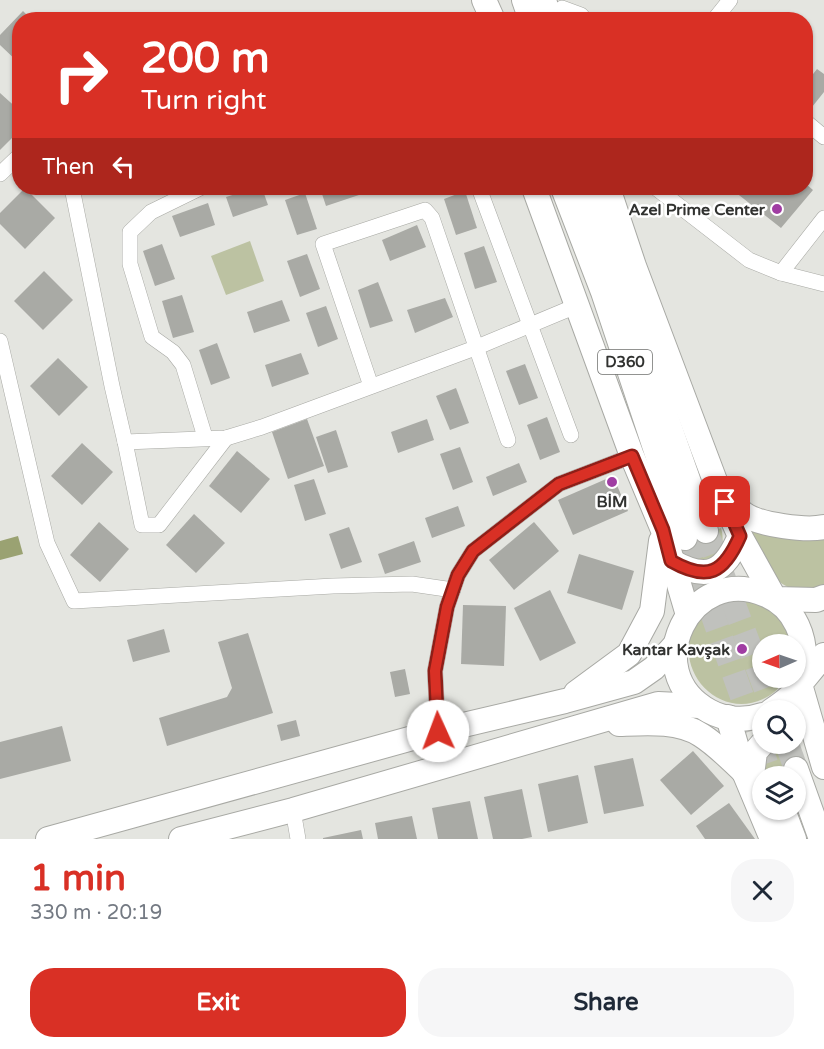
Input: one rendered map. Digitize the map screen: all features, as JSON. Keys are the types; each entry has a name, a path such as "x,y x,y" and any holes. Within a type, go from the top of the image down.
{"highway":[{"path":"536,195 632,456 663,530 688,615"},
{"name":"D360","path":"566,195 696,535 588,195"},
{"path":"610,195 634,266 717,486 740,536 775,599"},
{"path":"717,486 745,515 778,526 813,530 824,527"},
{"path":"565,701 629,654 652,611 663,530"},
{"path":"671,561 687,570 704,574 713,571 725,564 740,536"},
{"path":"752,718 735,719 717,715 700,706 688,694 679,679 675,663 675,645 681,624 694,607 712,594 733,588 755,590 775,599 789,611 801,634"},
{"path":"775,599 816,600 824,597"},
{"path":"48,839 438,731 634,682 654,668 675,645"},
{"path":"806,677 824,655"},
{"path":"786,700 797,688"},
{"path":"801,688 822,761"},
{"path":"181,839 292,810 658,704 700,706"},
{"path":"728,717 748,779 772,839"},
{"path":"580,726 621,723 664,724 686,728 701,735 748,779"},
{"path":"806,746 822,761"},
{"path":"748,779 754,754"},
{"path":"806,797 821,839"},
{"path":"787,820 794,839"}],"street":[{"path":"720,12 730,0"},
{"path":"545,9 563,12"},
{"path":"0,174 12,163"},
{"path":"73,195 142,525 159,525 226,438"},
{"path":"186,195 151,212 130,232 130,264 153,337 173,352 183,365 205,437"},
{"path":"482,195 571,435"},
{"path":"665,195 749,260 781,273 824,284"},
{"path":"371,386 323,244 425,210 432,218 508,440"},
{"path":"781,273 824,218"},
{"path":"125,442 205,437 226,438 261,428 475,348 576,306"},
{"path":"0,340 47,543 74,601 333,586 412,584 453,590"},
{"path":"438,731 435,671 447,607 458,575 473,551 559,484 632,456"},
{"path":"292,810 297,839"}],"shaded area":[{"path":"250,241 264,281 226,295 211,256"},
{"path":"746,526 824,536 824,587 801,590 781,583 766,567"},
{"path":"721,528 723,540 717,556 700,562 682,555 677,545"},
{"path":"18,536 23,554 0,560 0,541"},
{"path":"747,597 779,613 789,634 752,634 752,688 778,688 763,699 752,700 752,702 747,704 731,703 716,697 704,688 695,675 690,660 689,644 694,628 706,611 719,603"},
{"path":"767,754 802,754 806,762 794,766 764,766"}],"building":[{"path":"12,22 12,56 0,45 0,35"},
{"path":"817,69 824,74 824,92 813,106 813,74"},
{"path":"0,93 12,104 12,138 0,150"},
{"path":"18,195 32,195 55,218 25,249 0,224 0,213"},
{"path":"264,195 268,205 233,217 226,197"},
{"path":"306,195 317,229 297,235 285,200"},
{"path":"322,195 359,195 326,206"},
{"path":"454,195 466,195 477,228 456,235 444,199"},
{"name":"Azel Prime Center","path":"739,195 809,195 781,228"},
{"path":"208,203 215,225 180,237 172,216"},
{"path":"417,225 426,247 390,261 382,240"},
{"path":"162,244 175,279 155,286 143,251"},
{"path":"484,246 497,282 475,289 464,253"},
{"path":"307,254 320,289 300,297 287,261"},
{"path":"44,271 73,300 43,330 14,301"},
{"path":"378,282 393,321 370,328 358,290"},
{"path":"182,295 194,332 173,338 162,301"},
{"path":"445,298 453,317 415,333 407,310"},
{"path":"282,300 290,321 254,333 247,312"},
{"path":"326,306 338,339 318,347 306,313"},
{"path":"217,343 230,378 211,385 199,350"},
{"path":"301,353 309,374 272,387 265,365"},
{"path":"58,358 88,387 59,416 30,386"},
{"path":"525,364 538,398 519,405 506,371"},
{"path":"456,388 469,423 450,430 436,396"},
{"path":"547,417 560,452 540,460 527,425"},
{"path":"307,419 324,466 288,479 272,432"},
{"path":"427,419 434,440 398,453 391,432"},
{"path":"336,430 348,467 328,473 316,437"},
{"path":"82,443 113,472 82,505 51,476"},
{"path":"460,447 473,482 453,490 440,454"},
{"path":"237,451 270,479 241,513 209,486"},
{"path":"519,463 527,482 493,496 486,477"},
{"path":"613,476 628,511 573,535 558,500"},
{"path":"314,479 326,514 305,521 294,485"},
{"path":"458,506 465,526 432,538 425,518"},
{"path":"194,514 225,543 196,573 166,545"},
{"path":"99,522 129,549 100,582 70,555"},
{"path":"534,522 559,551 514,590 489,560"},
{"path":"349,527 362,562 341,569 329,534"},
{"path":"414,541 421,562 385,574 378,554"},
{"path":"579,554 634,571 622,610 567,593"},
{"path":"550,590 576,643 540,661 514,608"},
{"path":"463,605 506,606 504,666 461,664"},
{"path":"164,629 170,652 133,662 127,640"},
{"path":"248,633 273,713 167,746 159,718 227,697 232,688 218,642"},
{"path":"405,669 410,694 395,697 390,672"},
{"path":"296,720 300,736 281,741 277,725"},
{"path":"62,726 71,761 0,779 0,742"},
{"path":"693,751 724,786 691,815 660,780"},
{"path":"633,758 644,806 604,814 594,766"},
{"path":"578,775 588,823 548,832 538,784"},
{"path":"522,789 532,837 493,839 484,797"},
{"path":"470,801 478,839 438,839 432,808"},
{"path":"729,803 755,839 705,839 696,826"},
{"path":"412,816 417,839 378,839 375,823"},
{"path":"361,830 363,839 323,839 323,838"}],"tunnel":[{"path":"706,531 770,700"},
{"path":"685,538 767,766"},
{"path":"791,754 795,766"}],"place":[{"name":"Azel Prime Center","path":"777,209"},
{"name":"BİM","path":"612,482"},
{"name":"Kantar Kavşak","path":"742,649"}],"route":[{"path":"438,731 435,671 447,607 458,575 473,551 559,484 632,456 663,530 671,561 687,570 704,574 725,564 740,536 725,502"}]}
